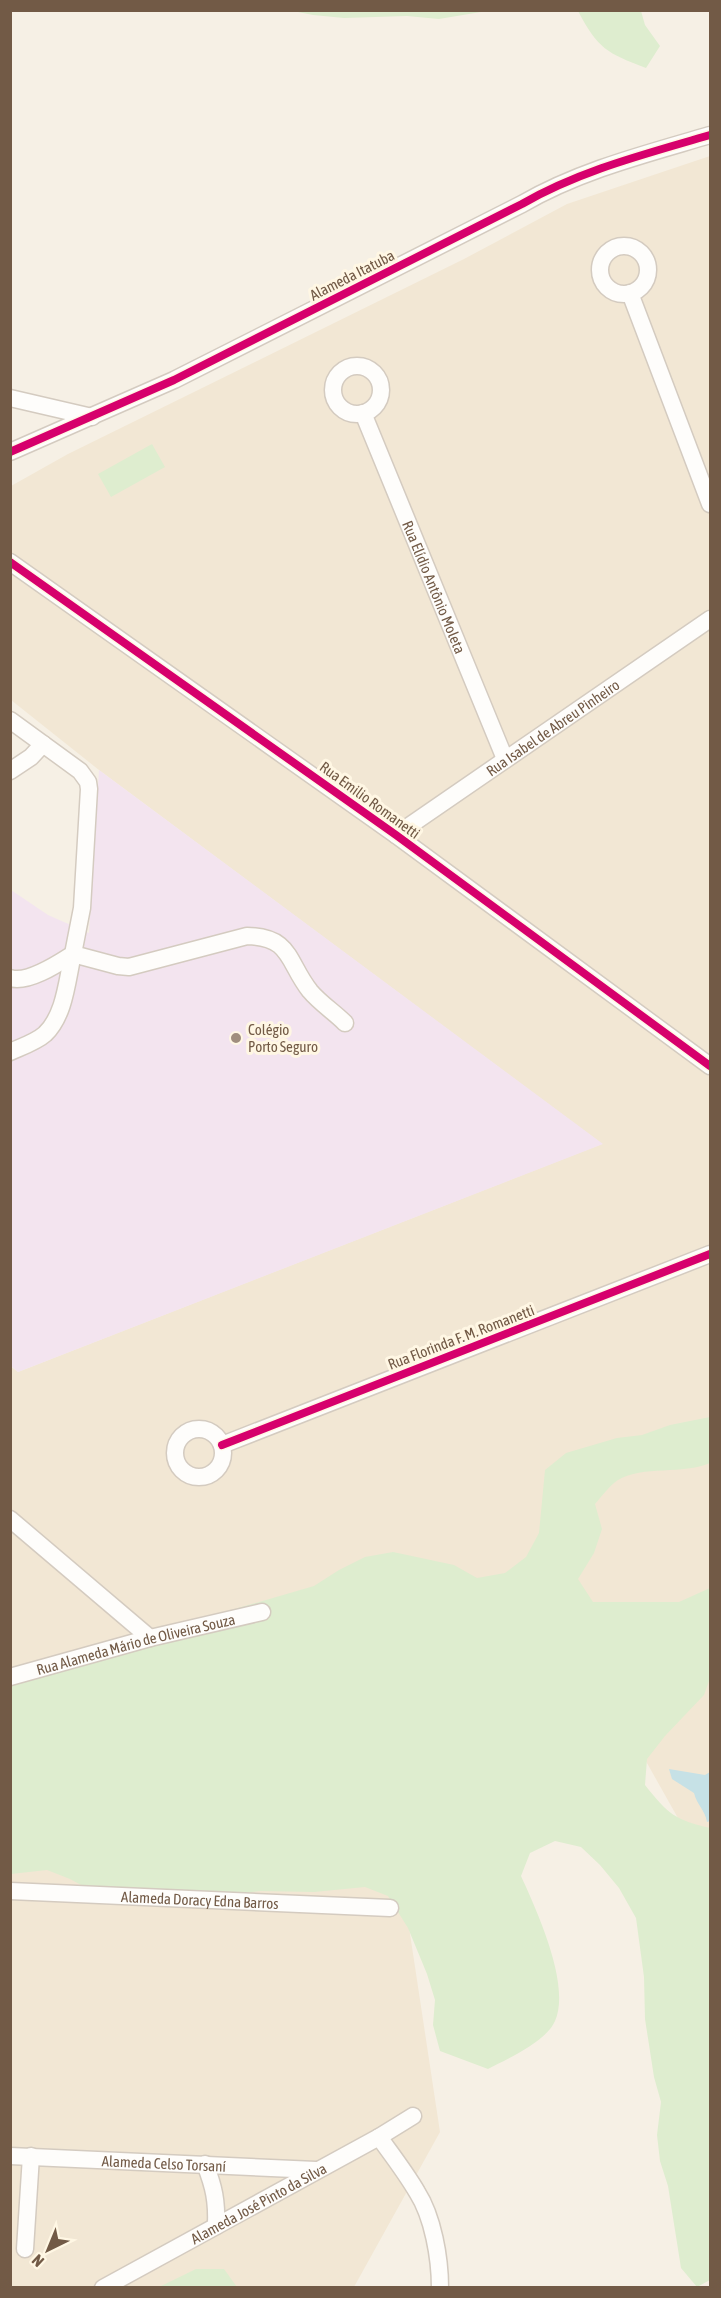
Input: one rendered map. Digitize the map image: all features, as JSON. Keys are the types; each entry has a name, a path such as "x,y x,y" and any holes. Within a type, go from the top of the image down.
{"street":[{"name":"Alameda Itatuba","path":"10,452 174,380 552,187 596,169 711,135"},
{"path":"630,293 711,504"},
{"path":"10,398 92,417"},
{"name":"Rua Elídio Antônio Moleta","path":"363,413 505,759"},
{"name":"Rua Emilio Romanetti","path":"10,562 396,835 711,1066"},
{"name":"Rua Isabel de Abreu Pinheiro","path":"396,835 711,619"},
{"path":"10,720 80,771 88,782 89,789 82,908 62,1004 53,1025 43,1036 10,1052"},
{"path":"10,771 31,757 43,744"},
{"path":"10,978 21,980 54,966 73,954 129,967 225,940 263,936 290,954 310,990 345,1023"},
{"name":"Rua Florinda F. M. Romanetti","path":"222,1445 711,1254"},
{"path":"10,1519 150,1638"},
{"name":"Rua Alameda Mário de Oliveira Souza","path":"10,1677 150,1638 262,1612"},
{"name":"Alameda Doracy Edna Barros","path":"10,1891 390,1908"},
{"name":"Alameda José Pinto da Silva","path":"103,2288 379,2137 413,2116"},
{"path":"379,2137 418,2194 435,2240 440,2264 440,2288"},
{"name":"Alameda Celso Torsaní","path":"10,2156 317,2170"},
{"path":"25,2249 31,2156"},
{"path":"205,2164 217,2203 216,2226"}],"shaded area":[{"path":"710,156 710,1875 544,1580 379,1729 440,2132 354,2287 11,2287 10,1366 18,1372 602,1144 99,770 11,700 11,486 68,454 464,259 567,204"},
{"name":"Colégio Porto Seguro","path":"99,770 603,1144 18,1372 11,1366 11,890 48,915 89,933"}],"green space":[{"path":"293,11 487,11 439,19 407,16 344,18"},
{"path":"578,11 641,11 645,25 660,46 646,68 633,63 598,42"},
{"path":"152,444 165,467 111,497 98,474"},
{"path":"710,1417 710,1463 688,1469 628,1475 615,1482 595,1504 602,1529 594,1553 578,1579 593,1602 679,1602 710,1588 710,1678 704,1695 665,1736 647,1759 645,1785 666,1809 680,1819 710,1828 710,2280 697,2287 681,2268 668,2186 660,2161 657,2135 661,2102 654,2077 645,2019 644,1977 636,1918 619,1888 581,1847 555,1841 530,1853 521,1876 550,1948 559,1988 559,2006 555,2021 543,2036 525,2049 488,2069 440,2051 433,2025 435,2000 427,1974 408,1928 388,1896 365,1887 314,1892 260,1891 234,1894 94,1892 47,1870 11,1874 11,1674 314,1586 365,1557 393,1552 454,1565 477,1578 505,1573 526,1557 539,1533 545,1470 566,1453 617,1438 642,1435 670,1425"},
{"path":"196,2269 224,2269 237,2287 159,2287"}],"water":[{"path":"669,1769 705,1775 710,1772 710,1821 707,1822 694,1793 672,1779"}],"cycle path":[{"path":"10,452 174,380 544,192 614,164 710,135"},
{"path":"10,562 396,835 710,1066"},
{"path":"222,1445 710,1254"}],"place":[{"name":"Colégio Porto Seguro","path":"236,1038"}]}
